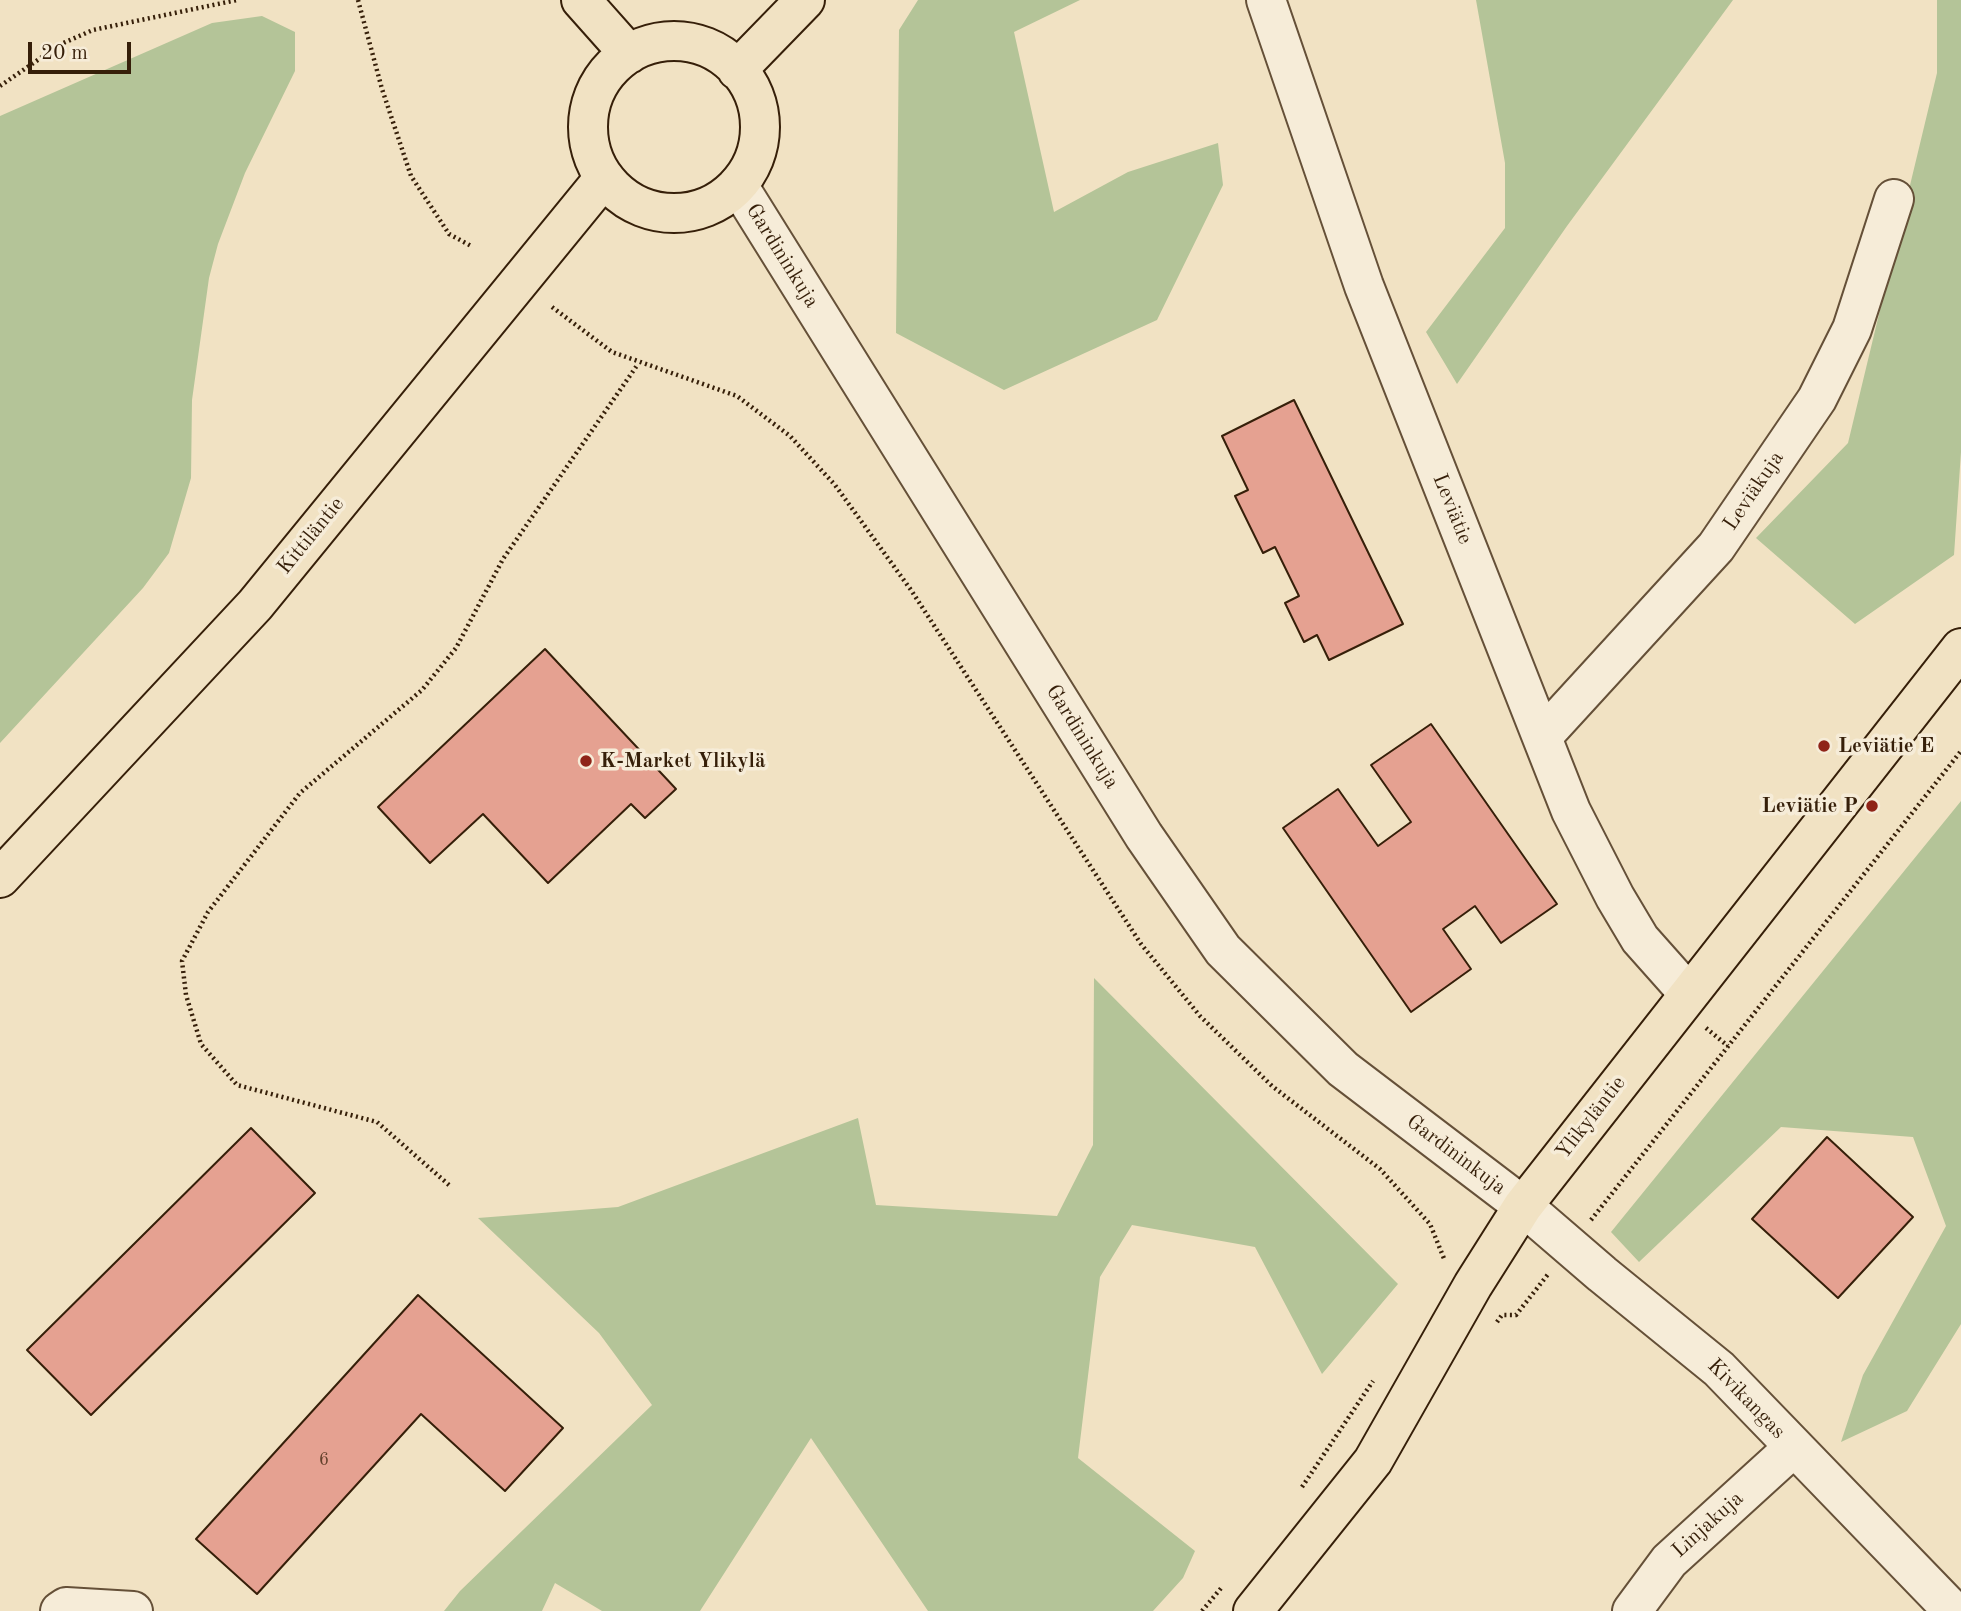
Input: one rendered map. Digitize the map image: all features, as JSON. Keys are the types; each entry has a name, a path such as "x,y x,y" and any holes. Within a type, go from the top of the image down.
{"main road":[{"path":"581,0 629,54"},
{"path":"737,70 805,0"},
{"path":"686,42 709,49 737,70 752,91 760,127 752,164 738,185 704,208 676,214 636,205 604,178 588,139 589,110 599,84 629,54 651,44 686,42"},
{"name":"Kittiläntie","path":"0,878 255,605 604,178"},
{"name":"Ylikyläntie","path":"1253,1611 1373,1461 1456,1278 1523,1206 1961,648"}],"street":[{"name":"Leviätie","path":"1266,0 1364,286 1571,811 1640,939 1688,993"},
{"name":"Gardininkuja","path":"738,185 1144,836 1223,950 1343,1069 1523,1206"},
{"name":"Leviäkuja","path":"1542,737 1716,547 1817,399 1852,329 1894,199"},
{"name":"Kivikangas","path":"1523,1206 1719,1368 1952,1611"},
{"name":"Linjakuja","path":"1632,1611 1669,1560 1793,1448"},
{"path":"60,1611 66,1607 133,1611"}],"path":[{"path":"0,86 61,44 93,30 237,0"},
{"path":"358,0 382,89 411,176 449,234 473,247"},
{"path":"552,307 612,352 638,364 737,396 790,436 835,485 911,590 1141,944 1200,1016 1272,1086 1380,1169 1430,1224 1444,1260 1456,1278 1502,1315 1516,1315 1961,751"},
{"path":"449,1185 377,1122 237,1085 201,1044 186,995 182,961 208,912 299,793 422,690 456,648 503,559 638,364"},
{"path":"1444,1260 1456,1278"},
{"path":"1494,1326 1502,1315"},
{"path":"1301,1488 1377,1374"},
{"path":"1202,1611 1227,1581"}],"green space":[{"path":"918,0 1080,0 1014,32 1054,212 1128,172 1218,143 1223,185 1157,320 1004,390 896,333 899,30"},
{"path":"1476,0 1733,0 1567,226 1457,384 1426,332 1505,228 1505,163"},
{"path":"1937,0 1961,0 1961,452 1954,555 1855,624 1756,538 1848,443 1937,73"},
{"path":"262,16 295,32 295,71 245,173 218,244 209,278 192,400 191,478 169,553 143,588 0,743 0,116 212,23"},
{"path":"1961,801 1961,1324 1907,1411 1841,1442 1863,1375 1946,1226 1913,1137 1781,1127 1639,1262 1611,1232"},
{"path":"1094,978 1398,1284 1322,1374 1255,1247 1132,1225 1100,1277 1078,1458 1195,1551 1183,1578 1153,1611 928,1611 811,1438 700,1611 602,1611 555,1583 542,1611 444,1611 460,1591 652,1405 599,1333 478,1218 618,1207 858,1118 876,1205 1057,1216 1093,1145"}],"building":[{"path":"1294,400 1403,624 1329,660 1317,635 1304,642 1285,603 1299,596 1275,547 1263,553 1235,496 1248,490 1222,436"},
{"path":"545,649 676,789 645,818 631,804 548,883 483,814 430,863 378,807"},
{"path":"1431,724 1557,904 1501,943 1475,906 1443,929 1471,969 1411,1012 1283,828 1338,789 1378,846 1411,822 1371,765"},
{"path":"251,1128 315,1193 91,1415 27,1350"},
{"path":"1827,1137 1913,1217 1838,1298 1752,1219"},
{"path":"418,1295 563,1428 505,1491 421,1414 257,1594 196,1539"}],"place":[{"name":"Leviätie E","path":"1824,746"},
{"name":"K-Market Ylikylä","path":"586,761"},
{"name":"Leviätie P","path":"1872,806"}]}
